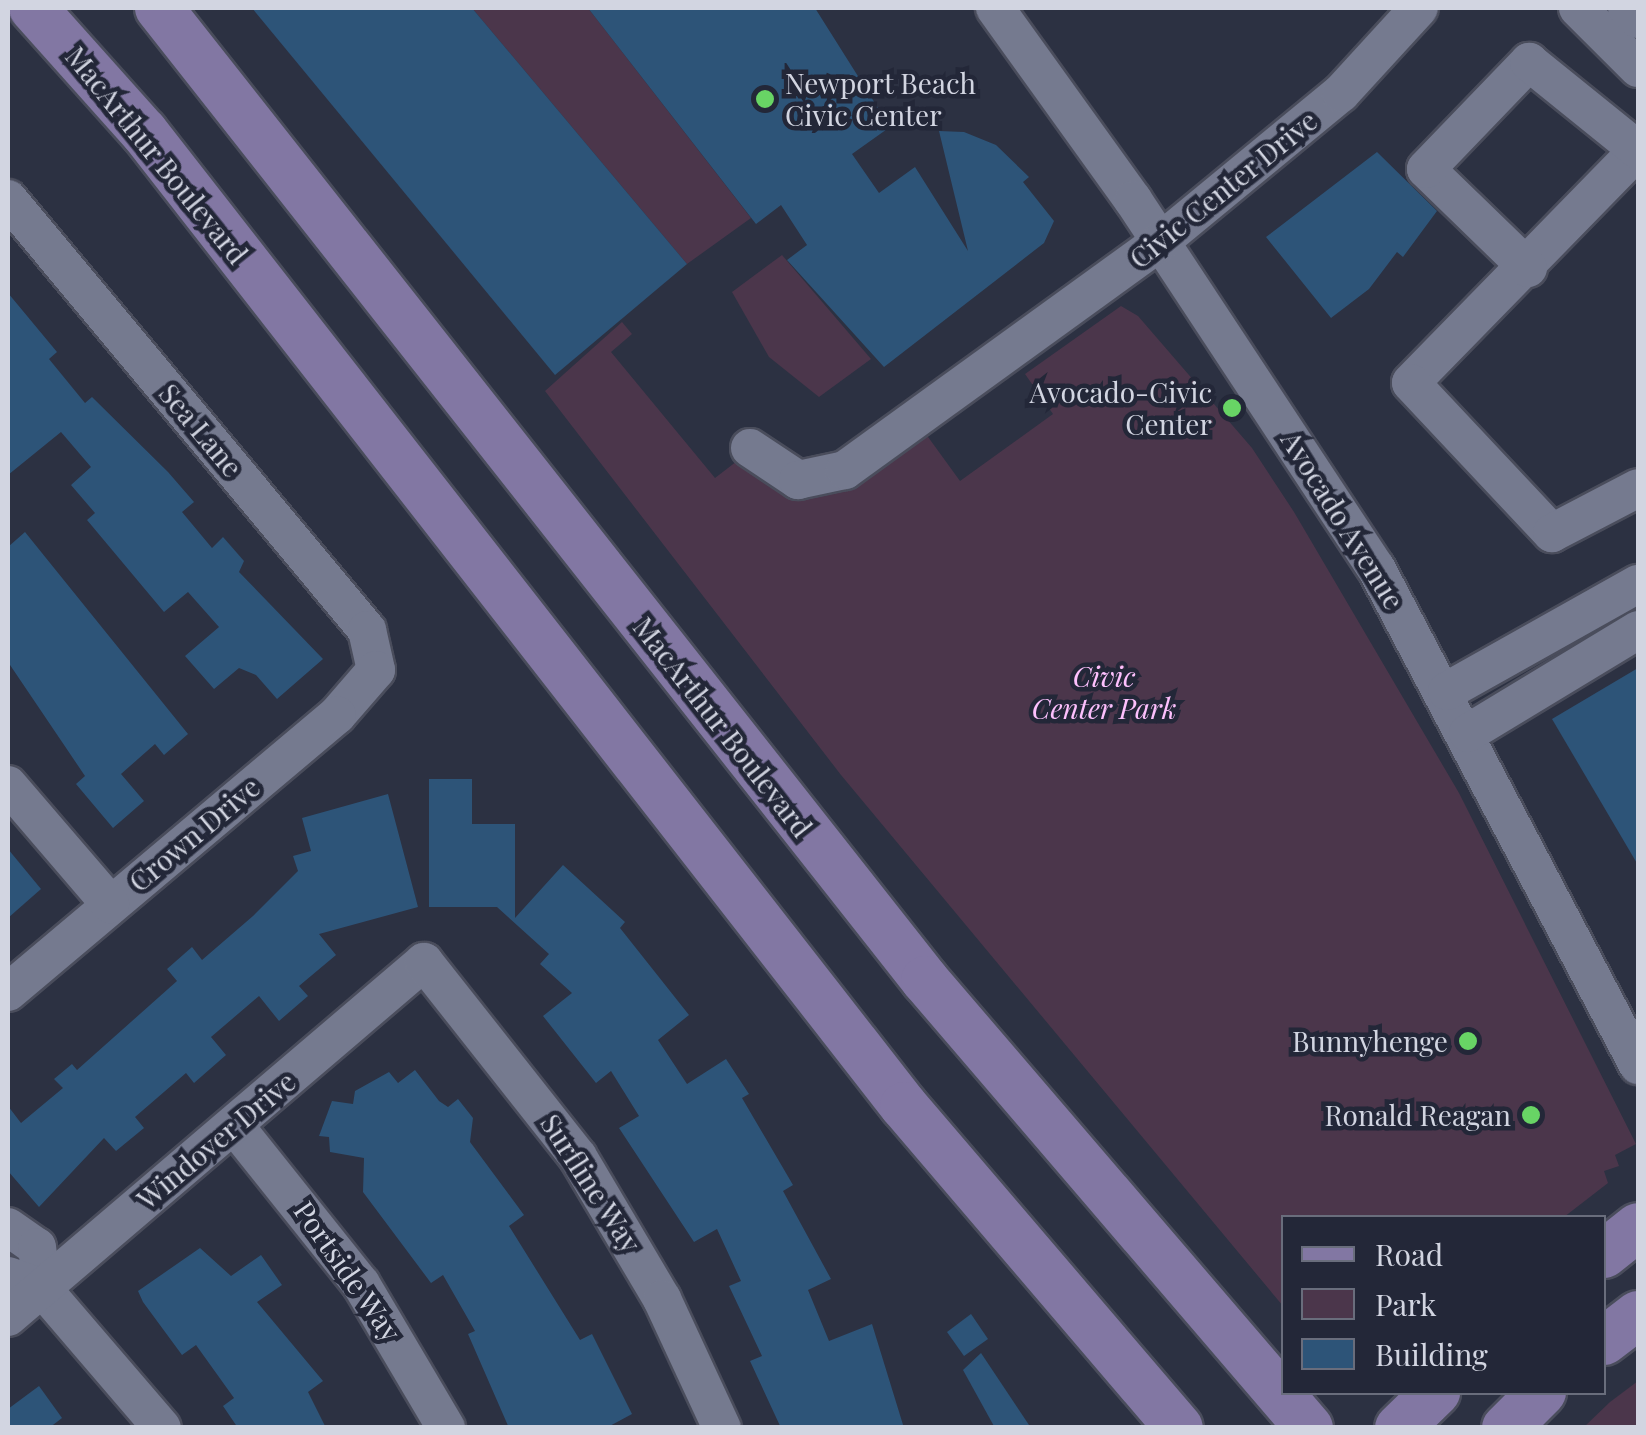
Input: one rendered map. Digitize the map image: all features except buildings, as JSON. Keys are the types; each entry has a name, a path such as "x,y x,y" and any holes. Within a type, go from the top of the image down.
{"main road":[{"name":"MacArthur Boulevard","path":"33,8 157,148 904,1106 1179,1428"},
{"name":"MacArthur Boulevard","path":"159,8 924,980 1281,1394"},
{"path":"1606,1252 1638,1227"},
{"path":"1606,1339 1638,1315"},
{"name":"MacArthur Boulevard","path":"1282,1395 1310,1428"},
{"path":"1399,1428 1433,1395"},
{"path":"1506,1428 1539,1395"}],"street":[{"name":"Avocado Avenue","path":"995,8 1301,450 1447,691 1638,1065"},
{"name":"Civic Center Drive","path":"750,448 774,472 821,481 1160,242 1341,93 1420,8"},
{"path":"1578,8 1638,68"},
{"path":"1627,8 1638,18"},
{"path":"1528,268 1426,169 1529,62 1638,150 1528,268 1411,384 1552,533 1638,488"},
{"name":"Sea Lane","path":"8,199 368,630 376,670"},
{"path":"1447,691 1638,584"},
{"path":"1468,733 1638,630"},
{"name":"Crown Drive","path":"8,992 337,716 376,670"},
{"path":"8,784 110,904"},
{"name":"Windover Drive","path":"8,1318 25,1282 234,1125 424,962"},
{"name":"Surfline Way","path":"424,962 578,1157 662,1299 722,1428"},
{"name":"Portside Way","path":"234,1125 361,1284 446,1428"},
{"path":"8,1227 37,1247 25,1282 162,1428"}],"green space":[{"path":"472,8 588,8 751,218 687,264"},
{"path":"782,255 871,359 819,397 769,357 732,292"},
{"name":"Civic Center Park","path":"1121,306 1138,316 1252,448 1294,512 1459,793 1636,1144 1615,1155 1619,1166 1604,1171 1608,1183 1567,1215 1281,1215 1281,1304 841,775 545,391 622,322 632,334 611,352 715,478 741,458 785,490 923,430 960,481 1053,414 1025,374"},
{"path":"1638,1381 1638,1427 1584,1427 1610,1402"}],"place":[{"name":"Newport Beach Civic Center","path":"765,99"},
{"name":"Avocado-Civic Center","path":"1232,408"},
{"name":"Bunnyhenge","path":"1468,1041"},
{"name":"Ronald Reagan","path":"1531,1115"}]}
